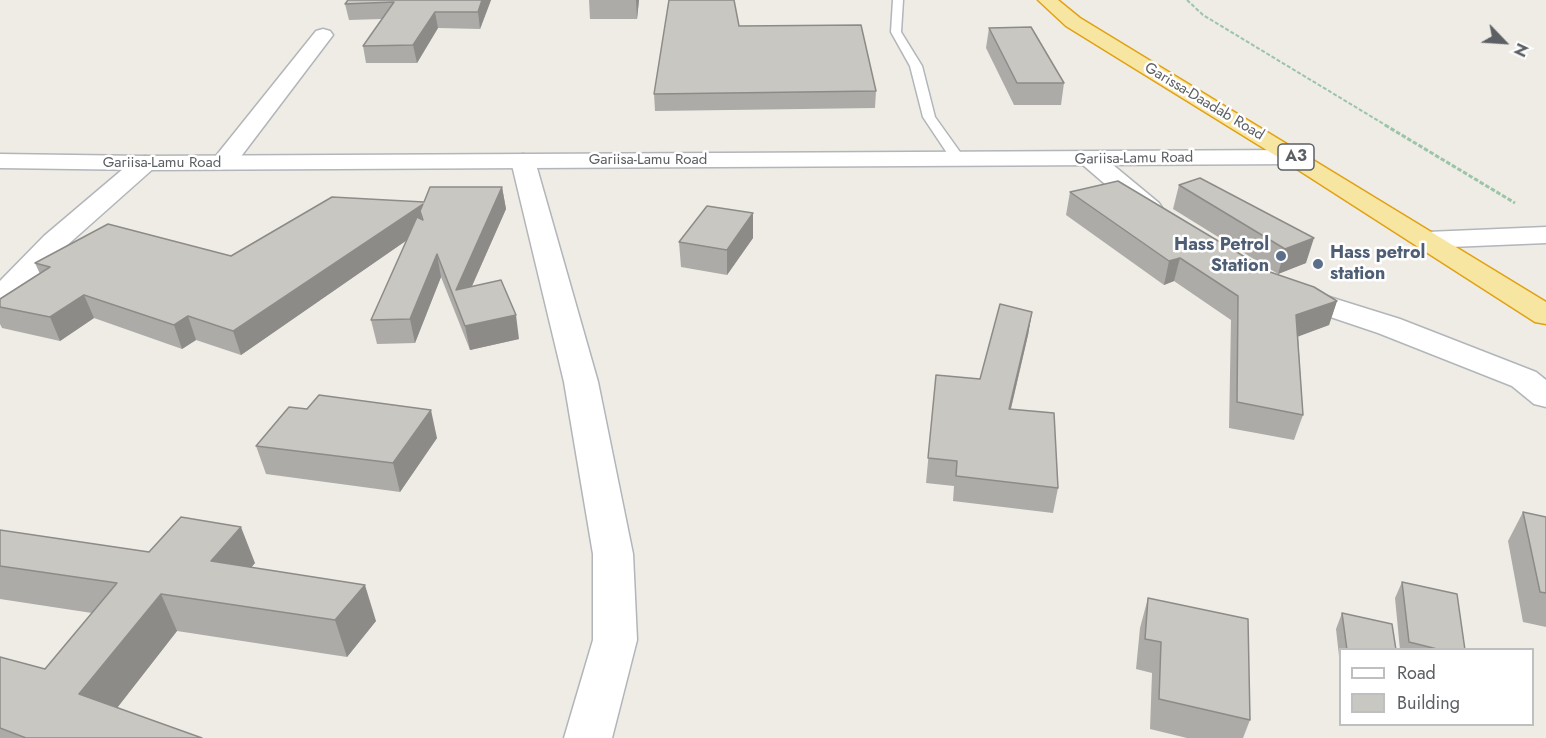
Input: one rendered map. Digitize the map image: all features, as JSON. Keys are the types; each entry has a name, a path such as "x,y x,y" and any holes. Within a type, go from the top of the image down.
{"highway":[{"name":"Garissa-Daadab Road","path":"1047,0 1073,22 1295,157 1546,315"}],"street":[{"path":"224,162 323,35"},
{"name":"Gariisa-Lamu Road","path":"0,161 145,164 1295,157"},
{"path":"1092,160 1148,207 1177,226"},
{"path":"523,161 581,382 613,554 615,640 588,738"},
{"path":"0,298 54,242 145,164"},
{"path":"1427,240 1546,235"},
{"path":"1265,282 1275,288 1389,326 1524,379 1546,397"}],"lane":[{"path":"898,0 896,32 916,66 929,117 958,159"}],"path":[{"path":"1187,0 1203,15 1516,203"}],"building":[{"path":"348,0 482,0 478,12 435,12 413,45 363,46 394,2 345,4"},
{"path":"669,0 734,0 739,26 861,25 876,91 654,94"},
{"path":"1031,27 1064,83 1017,83 989,28"},
{"path":"1200,178 1314,238 1285,249 1179,185"},
{"path":"1118,181 1270,272 1314,287 1337,301 1296,315 1303,415 1237,402 1238,296 1180,258 1169,261 1070,192"},
{"path":"430,187 502,187 456,290 501,280 516,315 465,326 437,254 410,319 371,320 417,217 423,220 420,211 423,204 233,331 188,316 174,325 84,295 50,317 0,307 0,299 50,267 35,263 108,224 231,256 332,197 424,202"},
{"path":"707,206 753,213 727,250 679,242"},
{"path":"1000,304 1032,312 1009,409 1054,413 1058,488 956,476 957,461 928,458 936,375 980,379"},
{"path":"319,395 431,410 393,463 256,446 289,407 307,409"},
{"path":"1523,512 1546,517 1546,593 1540,592"},
{"path":"181,517 241,527 211,561 365,585 335,620 161,594 79,694 202,738 26,738 0,728 0,657 45,669 117,583 0,566 0,530 149,552"},
{"path":"1402,582 1457,594 1465,648 1433,648 1409,642"},
{"path":"1148,598 1248,619 1250,720 1159,699 1161,642 1145,639"},
{"path":"1342,613 1392,624 1396,648 1347,648"}],"place":[{"name":"Hass Petrol Station","path":"1281,256"},
{"name":"Hass petrol station","path":"1318,264"}]}
